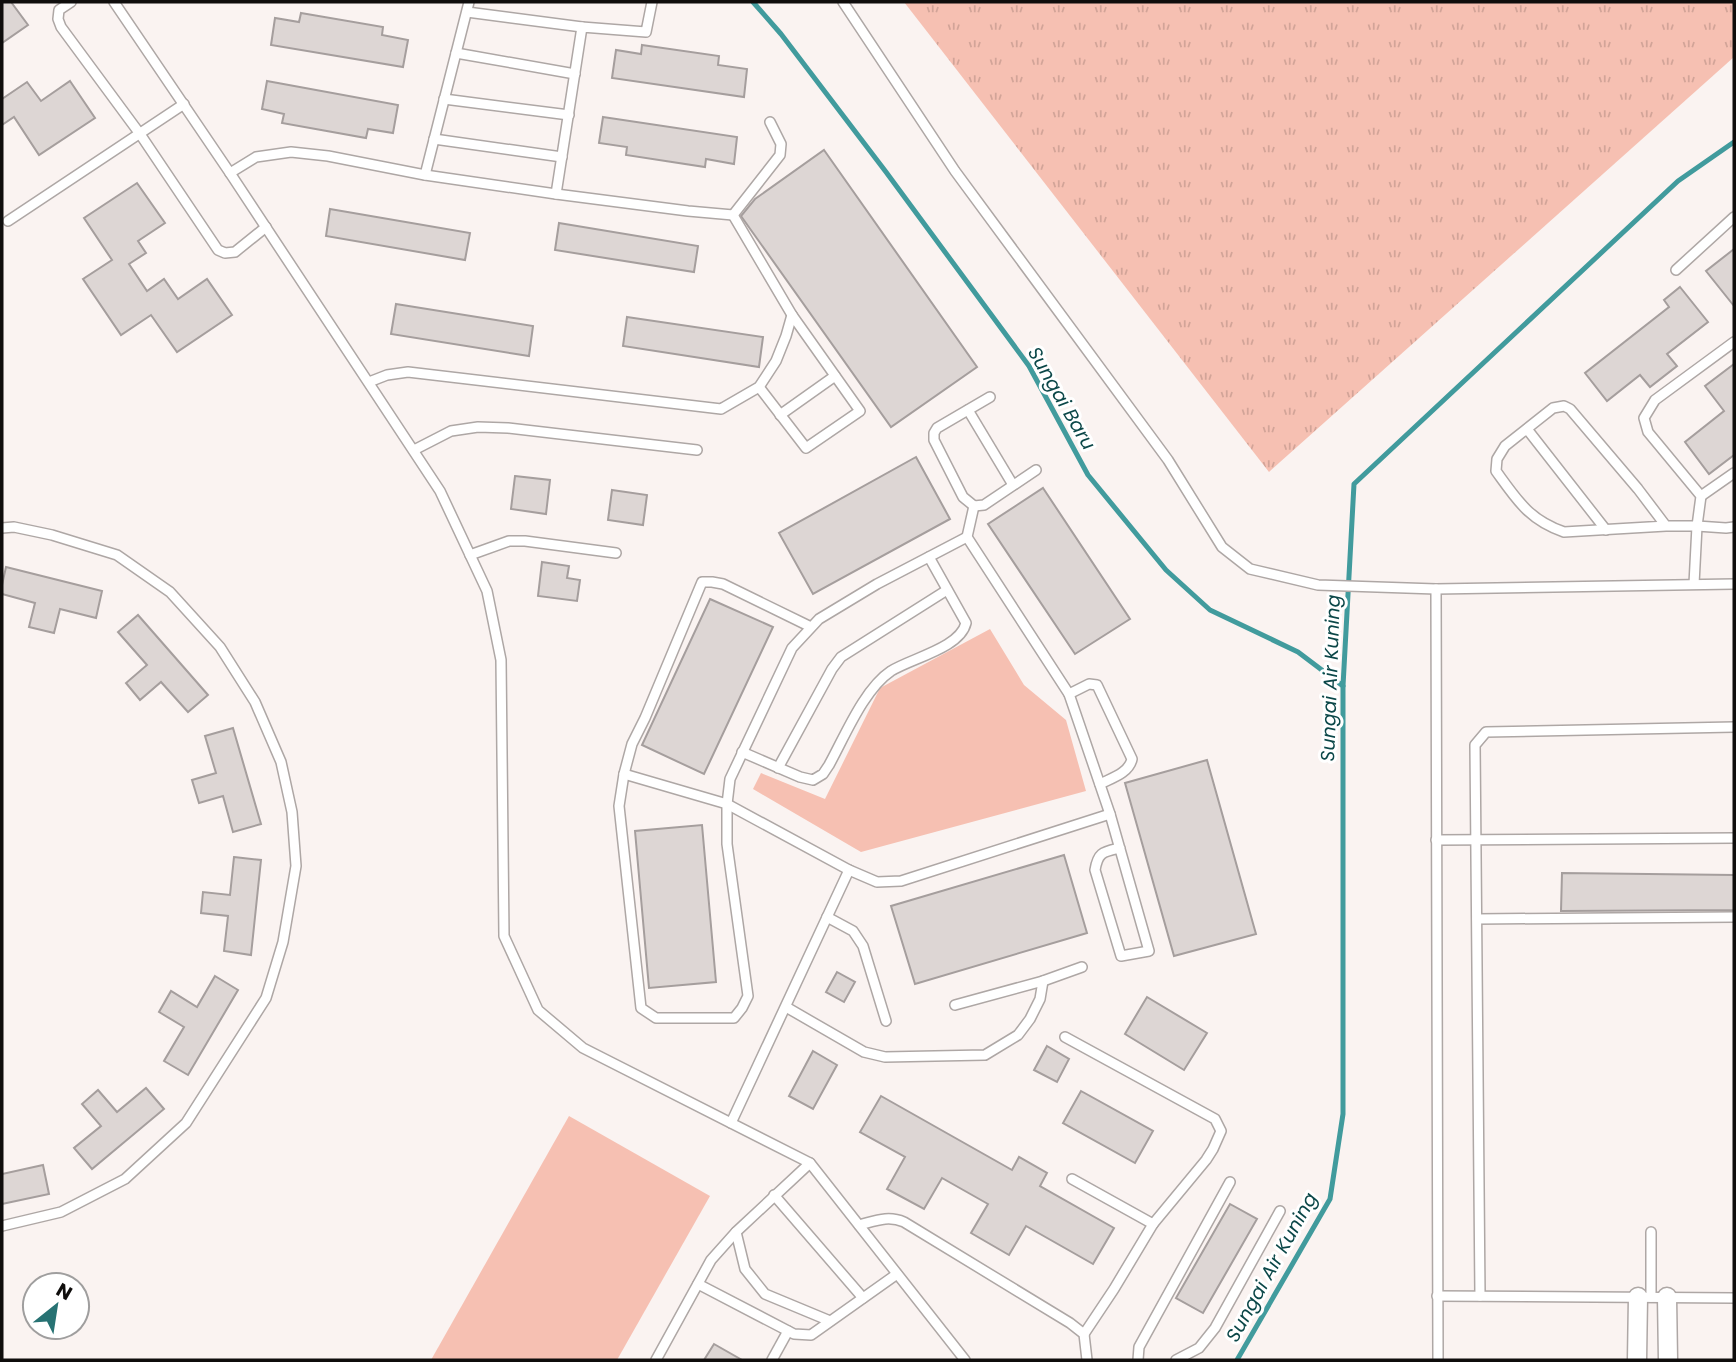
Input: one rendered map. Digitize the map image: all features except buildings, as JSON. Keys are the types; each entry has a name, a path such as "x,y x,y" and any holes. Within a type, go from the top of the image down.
{"street":[{"path":"1637,1360 1652,1297"},
{"path":"1652,1297 1668,1360"}],"lane":[{"path":"71,2 59,10 61,27 140,134 218,250 225,253 235,252 266,228"},
{"path":"114,2 440,491 487,591 501,660 504,936 538,1010 583,1048 810,1163 965,1360"},
{"path":"425,175 468,7 582,27 646,32 652,2"},
{"path":"843,2 955,171 1168,460 1222,547 1250,569 1318,585 1436,589 1734,583"},
{"path":"556,194 582,27"},
{"path":"456,53 575,74"},
{"path":"444,99 569,116"},
{"path":"8,221 184,104"},
{"path":"733,215 780,155 781,144 769,122"},
{"path":"434,139 562,158"},
{"path":"230,173 256,157 291,152 556,194 733,215"},
{"path":"733,215 792,316 860,411 806,448 759,387"},
{"path":"1676,270 1734,217"},
{"path":"369,382 387,375 408,372 721,409 759,387 776,361 792,316"},
{"path":"1694,584 1701,496 1648,432 1644,418 1655,400 1734,342"},
{"path":"780,415 835,376"},
{"path":"990,397 937,428 934,433 934,440 963,497 974,506 984,505 1036,470"},
{"path":"1666,526 1638,489 1570,409 1564,406 1553,408 1505,446 1497,460 1496,471 1523,508 1549,527 1564,532 1666,526 1734,527"},
{"path":"968,410 1013,485"},
{"path":"414,450 451,430 478,426 697,450"},
{"path":"1527,429 1606,530"},
{"path":"1701,496 1734,473"},
{"path":"974,506 967,537 1069,694 1110,814 1120,848 1149,951 1121,956 1095,870 1097,859 1104,852 1120,848"},
{"path":"2,528 14,527 52,535 117,555 170,592 220,646 255,702 281,762 292,813 296,866 283,942 266,998 186,1122 125,1179 61,1212 2,1226"},
{"path":"811,627 723,584 702,582 632,744 619,806 641,1008 656,1018 734,1018 748,996 727,844 730,779 792,648 811,627 818,619 877,584 967,537"},
{"path":"470,555 509,541 616,553"},
{"path":"742,752 800,778 813,780 823,774 880,679 954,641 964,631 966,623 929,557"},
{"path":"1436,589 1438,1360"},
{"path":"778,768 841,657 947,590"},
{"path":"1069,694 1088,684 1097,685 1132,759 1125,771 1100,784"},
{"path":"1480,1296 1475,746 1486,732 1734,727"},
{"path":"624,774 727,804 849,870 877,882 901,881 1110,814"},
{"path":"1436,840 1734,838"},
{"path":"731,1123 849,870"},
{"path":"827,917 853,931 863,946 886,1021"},
{"path":"1477,919 1734,917"},
{"path":"955,1005 1043,981 1082,967"},
{"path":"786,1007 864,1052 885,1057 985,1055 1018,1035 1040,999 1043,981"},
{"path":"1065,1037 1216,1119 1221,1131 1206,1160 1153,1224 1084,1334 1087,1360"},
{"path":"656,1360 711,1260 736,1232 810,1163"},
{"path":"1072,1179 1153,1224"},
{"path":"1138,1360 1139,1347 1230,1182"},
{"path":"774,1195 863,1298"},
{"path":"1176,1360 1199,1348 1215,1328 1280,1211"},
{"path":"859,1225 888,1218 904,1222 1070,1322 1084,1334"},
{"path":"736,1232 745,1269 765,1294 830,1321"},
{"path":"1651,1232 1652,1297"},
{"path":"698,1284 794,1334 811,1335 897,1274"},
{"path":"1437,1296 1734,1298"},
{"path":"772,1360 788,1331"}],"green space":[{"path":"904,2 1734,2 1734,57 1269,472"},
{"path":"990,629 1024,685 1066,720 1086,791 861,852 753,789 761,773 825,799 880,688"},
{"path":"569,1116 710,1196 617,1360 431,1360"}],"waterway":[{"name":"Sungai Baru","path":"753,2 781,34 886,172 1029,366 1088,475 1166,570 1210,610 1298,652 1343,686"},
{"name":"Sungai Air Kuning","path":"1237,1360 1330,1199 1343,1114 1343,686 1354,484 1678,181 1734,142"}]}
